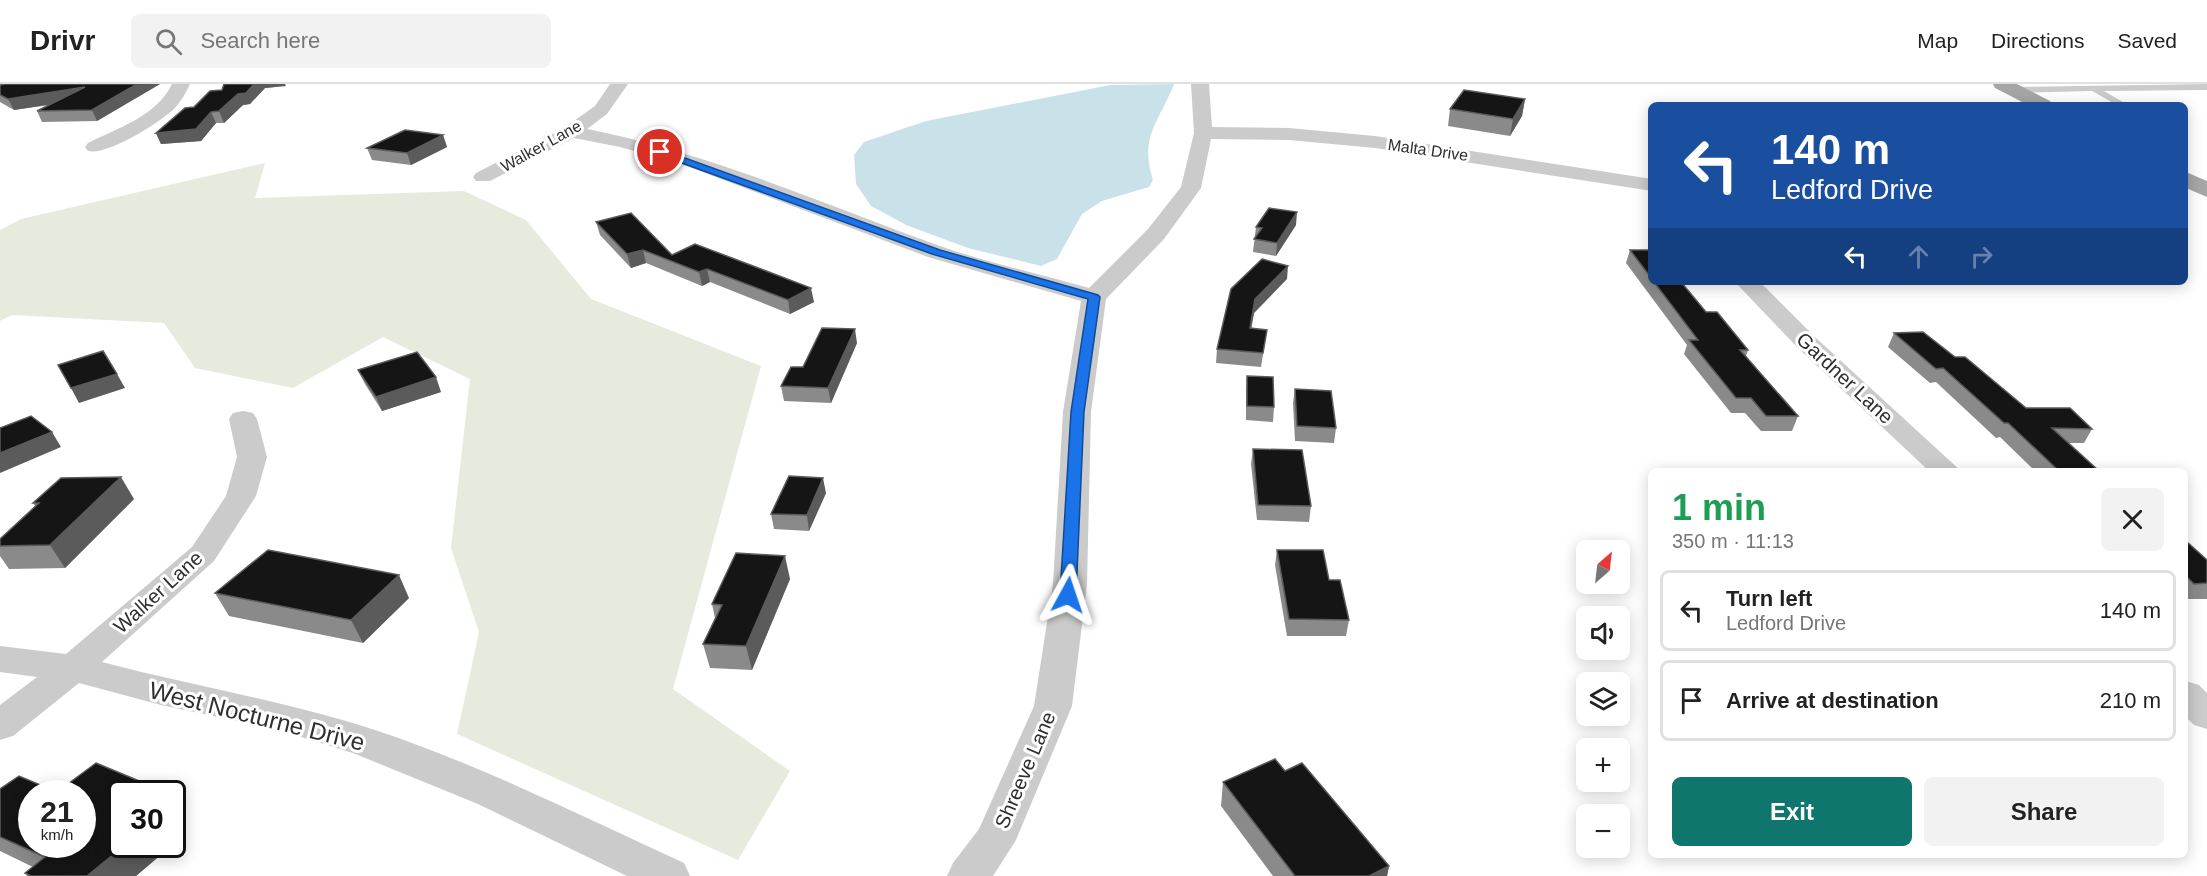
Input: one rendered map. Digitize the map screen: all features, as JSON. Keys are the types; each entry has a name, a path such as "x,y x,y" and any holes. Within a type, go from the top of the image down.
{"main road":[{"path":"2008,87 2037,102"}],"street":[{"path":"95,147 151,118 170,102 181,84"},
{"name":"Walker Lane","path":"483,177 571,132 601,110 619,84"},
{"path":"571,132 623,142 691,161 936,252 1094,297 1156,234 1191,188 1203,133 1200,84"},
{"name":"Malta Drive","path":"1203,133 1289,134 1375,142 1648,184"},
{"name":"Gardner Lane","path":"1750,285 1807,343 1943,468"},
{"name":"Shreeve Lane","path":"968,876 995,840 1053,706 1070,584 1077,412 1094,297"},
{"name":"Walker Lane","path":"0,726 73,668 203,555 241,496 252,457 243,419"},
{"name":"West Nocturne Drive","path":"0,659 73,668 161,691 275,715 365,742 492,793 669,876"},
{"path":"2188,697 2207,715"}],"lane":[{"path":"2083,84 2118,102"},
{"path":"2008,87 2092,89 2207,87"}],"shaded area":[{"path":"265,163 255,198 464,191 526,220 591,299 761,366 673,689 790,771 738,860 457,734 479,632 451,548 470,379 383,337 293,388 195,368 164,323 12,315 0,321 0,230 21,219"}],"water":[{"path":"1174,84 1150,141 1149,165 1153,180 1149,187 1102,201 1082,214 1057,259 1041,266 968,248 906,225 871,206 856,184 854,155 864,142 926,121 1110,85"}],"building":[{"path":"137,84 92,110 37,111 85,87 8,99 0,95 0,85"},
{"path":"224,84 254,84 246,93 238,94 219,111 211,112 196,129 156,133 185,108 194,107 210,91 222,90"},
{"path":"1464,90 1525,99 1513,119 1450,109"},
{"path":"405,130 443,135 407,153 367,148"},
{"path":"1269,208 1297,212 1277,243 1254,239 1262,228 1256,227"},
{"path":"631,213 672,255 695,244 811,288 788,300 707,269 699,272 643,250 627,254 596,222"},
{"path":"1630,250 1648,250 1648,274"},
{"path":"1262,259 1288,266 1255,299 1250,328 1267,330 1263,353 1217,349 1231,289"},
{"path":"1656,285 1684,285 1706,312 1717,312 1748,350 1740,350 1798,416 1766,416 1751,398 1736,398 1689,340 1698,340"},
{"path":"822,328 855,329 828,388 781,386 791,367 803,367"},
{"path":"1923,332 1955,357 1965,357 2026,408 2070,408 2092,429 2052,428 2096,468 2056,468 2008,423 2004,423 1943,368 1936,369 1894,333"},
{"path":"103,351 117,374 71,388 58,365"},
{"path":"417,352 436,377 376,397 358,370"},
{"path":"1247,376 1273,377 1274,407 1247,406"},
{"path":"1295,389 1331,391 1336,428 1297,426"},
{"path":"31,416 52,432 0,453 0,428"},
{"path":"1253,449 1302,450 1311,506 1258,505"},
{"path":"789,476 823,478 807,515 771,514"},
{"path":"121,477 50,545 0,546 0,539 39,503 33,503 61,478"},
{"path":"2188,543 2207,560 2207,583 2194,584 2188,578"},
{"path":"268,550 399,575 351,620 215,593"},
{"path":"1277,550 1323,550 1329,580 1340,580 1349,620 1289,619"},
{"path":"736,553 785,556 746,646 703,644 722,605 712,604"},
{"path":"1275,759 1285,771 1302,763 1389,866 1369,876 1295,876 1223,782"},
{"path":"96,763 137,780 108,780 109,858 87,876 31,876 25,873 44,858 96,858 96,780 73,780"},
{"path":"19,776 28,780 18,780 18,845 0,837 0,789"}],"route":[{"path":"660,152 691,161 936,252 1006,270 1094,297 1077,412 1068,595"}]}
